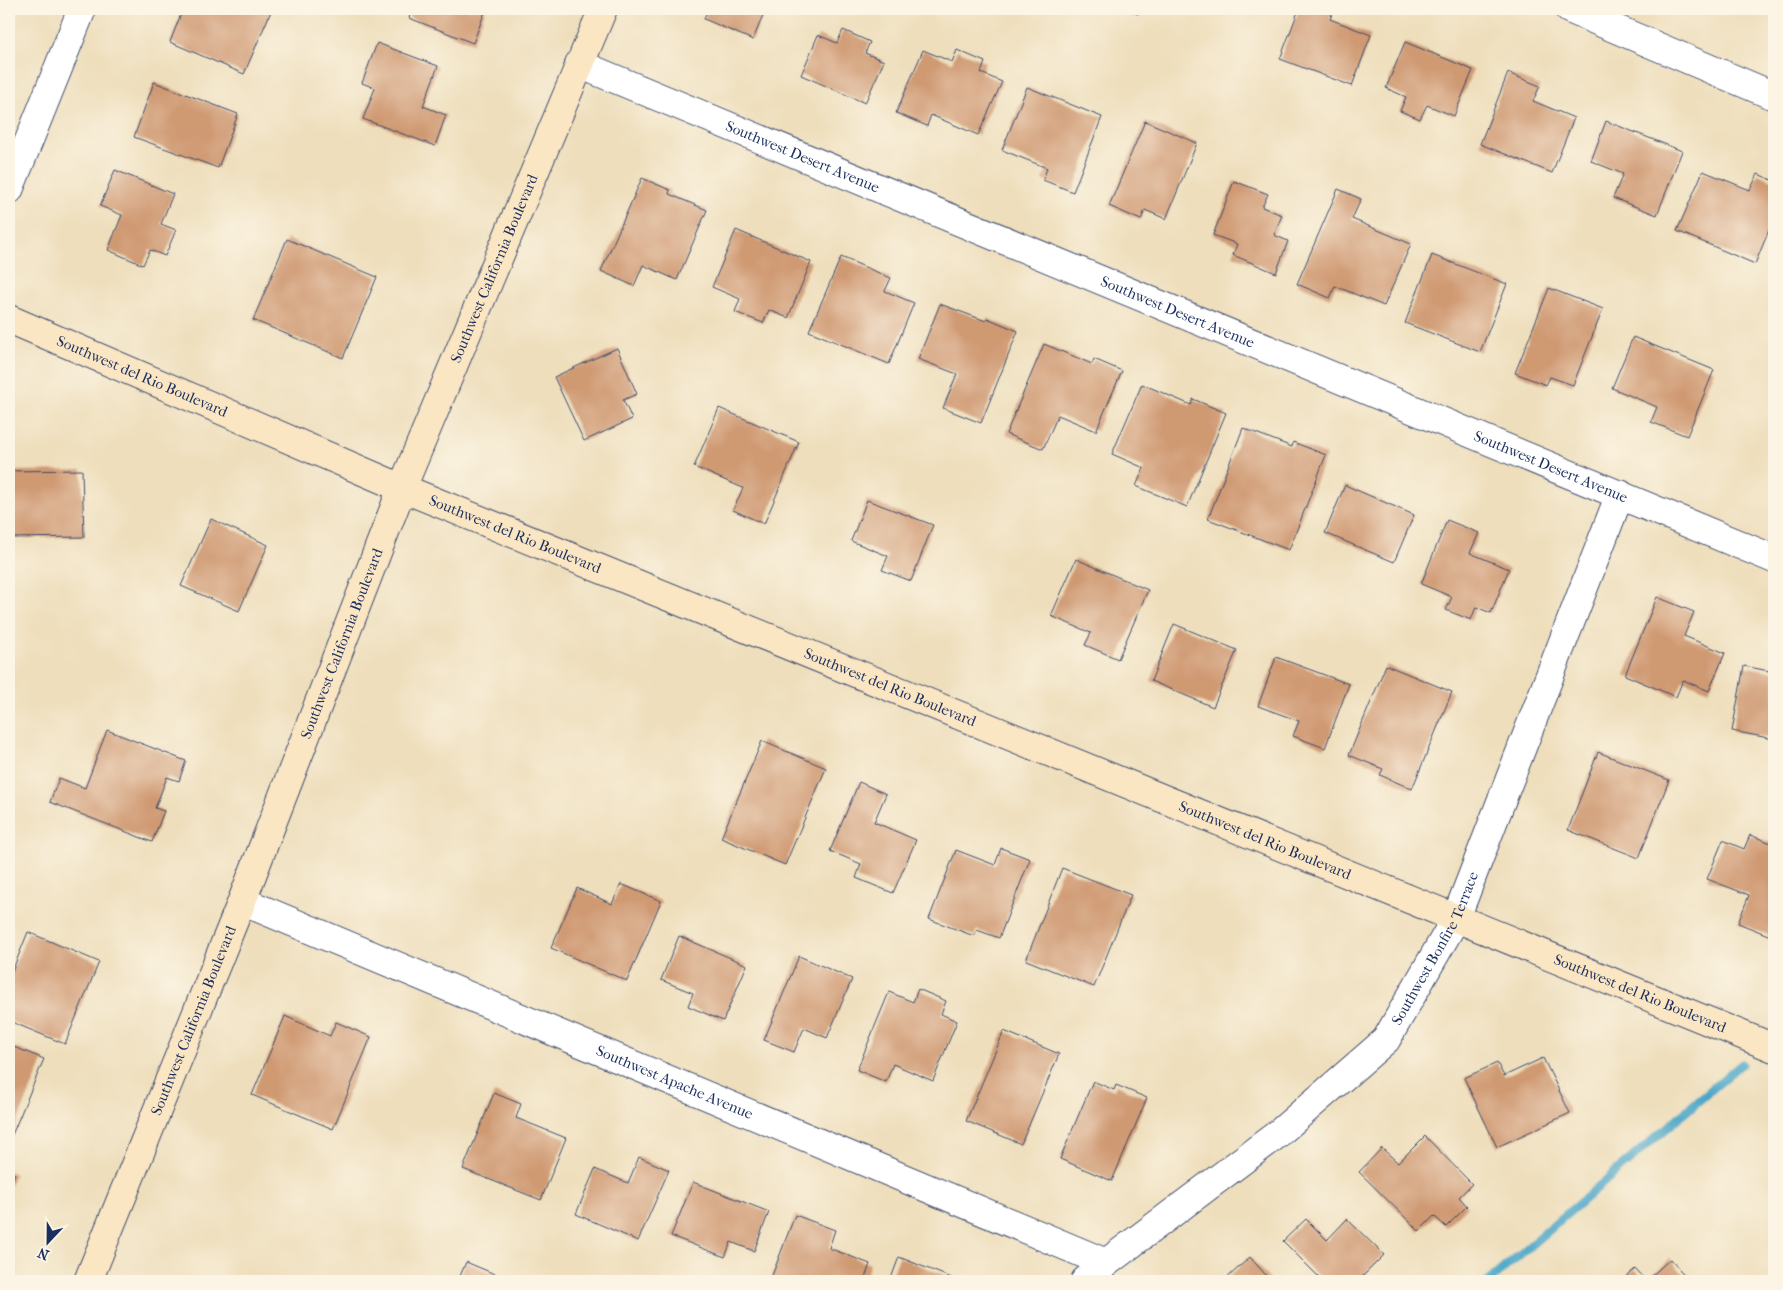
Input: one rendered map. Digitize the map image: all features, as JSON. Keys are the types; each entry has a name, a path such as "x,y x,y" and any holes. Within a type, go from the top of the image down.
{"street":[{"path":"9,190 82,9"},
{"name":"Southwest California Boulevard","path":"88,1281 242,900 402,488 603,9"},
{"path":"1569,9 1774,96"},
{"name":"Southwest Desert Avenue","path":"579,64 1774,559"},
{"name":"Southwest del Rio Boulevard","path":"9,319 402,488 1774,1048"},
{"name":"Southwest Bonfire Terrace","path":"1086,1281 1106,1263 1279,1133 1386,1040 1456,918 1620,494"},
{"name":"Southwest Apache Avenue","path":"242,900 1106,1263"}],"building":[{"path":"183,9 189,12 191,9 272,9 244,74 170,42"},
{"path":"412,9 486,9 473,43 409,18"},
{"path":"708,9 752,9 763,15 753,40 704,19"},
{"path":"1125,9 1141,9 1138,14"},
{"path":"1299,9 1334,9 1330,19 1371,35 1352,86 1280,59"},
{"path":"843,30 870,42 865,53 884,61 865,103 801,75 818,35 837,43"},
{"path":"1405,42 1473,70 1454,116 1427,105 1420,119 1400,111 1406,97 1386,88"},
{"path":"377,43 438,66 423,106 446,115 435,146 363,119 375,88 362,83"},
{"path":"923,50 952,62 957,50 985,62 981,73 1002,82 978,135 931,115 927,126 896,113"},
{"path":"1508,73 1540,86 1533,101 1574,118 1552,173 1480,144"},
{"path":"154,82 238,114 218,168 134,137"},
{"path":"1027,87 1102,117 1073,192 1043,180 1047,168 1002,150"},
{"path":"1145,121 1197,143 1166,219 1145,210 1141,220 1109,206"},
{"path":"1606,121 1682,151 1657,215 1613,198 1623,174 1591,161"},
{"path":"115,170 173,194 161,224 176,230 165,256 150,250 143,265 108,250 122,215 100,206"},
{"path":"1703,171 1750,190 1758,174 1774,181 1774,218 1755,264 1677,231"},
{"path":"642,178 670,190 669,194 707,210 677,280 643,265 634,286 601,271"},
{"path":"1234,181 1268,194 1262,207 1282,215 1274,235 1288,241 1276,273 1233,255 1237,244 1213,235"},
{"path":"1338,189 1361,199 1352,219 1411,244 1384,306 1335,286 1330,298 1297,284"},
{"path":"736,230 811,262 788,318 769,310 763,323 735,312 740,299 712,287"},
{"path":"287,239 377,277 343,358 253,320"},
{"path":"1432,255 1507,284 1480,352 1405,323"},
{"path":"841,257 891,278 885,291 914,303 889,364 809,331"},
{"path":"1549,288 1603,309 1573,385 1550,377 1546,385 1515,373"},
{"path":"940,304 986,321 987,318 1018,331 981,423 943,408 957,374 918,359"},
{"path":"1633,337 1714,370 1687,436 1651,422 1657,407 1612,388"},
{"path":"1044,344 1092,364 1094,359 1122,371 1096,431 1058,415 1043,449 1006,434"},
{"path":"617,348 637,394 623,400 632,419 584,441 554,377"},
{"path":"1142,384 1191,405 1193,399 1226,413 1187,507 1136,486 1144,468 1112,454"},
{"path":"719,408 799,442 764,524 733,510 743,488 694,467"},
{"path":"1243,428 1292,447 1293,442 1326,455 1289,550 1208,519"},
{"path":"82,470 84,537 9,538 9,471"},
{"path":"1345,485 1414,515 1394,562 1325,533"},
{"path":"867,500 933,525 911,581 882,570 888,556 851,541"},
{"path":"211,519 268,545 239,611 181,586"},
{"path":"1447,520 1479,533 1470,553 1509,569 1491,613 1476,607 1471,620 1446,610 1452,597 1421,584"},
{"path":"1076,559 1148,590 1118,659 1085,645 1091,633 1051,616"},
{"path":"1657,597 1694,612 1684,636 1725,653 1709,691 1683,680 1676,697 1625,675"},
{"path":"1174,624 1237,650 1213,707 1151,681"},
{"path":"1276,657 1349,684 1325,748 1293,736 1299,721 1258,706"},
{"path":"1386,665 1452,692 1412,789 1380,775 1383,769 1349,755"},
{"path":"1744,666 1774,672 1774,739 1732,731"},
{"path":"107,730 186,761 179,781 167,777 155,808 164,811 152,842 50,802 59,778 85,788"},
{"path":"762,741 826,768 785,865 721,838"},
{"path":"1598,752 1669,780 1639,858 1568,830"},
{"path":"859,782 886,794 874,822 916,840 893,893 856,878 861,864 830,851"},
{"path":"1750,835 1774,844 1773,937 1738,923 1749,895 1707,879 1723,840 1744,849"},
{"path":"1001,848 1030,859 999,938 977,930 974,936 929,919 956,850 995,865"},
{"path":"1062,868 1131,895 1094,987 1026,960"},
{"path":"621,884 661,901 627,981 551,948 577,888 612,904"},
{"path":"28,932 99,962 65,1044 9,1021 9,979"},
{"path":"679,936 747,965 723,1021 688,1006 693,993 661,980"},
{"path":"799,956 852,979 827,1038 804,1028 794,1052 764,1040"},
{"path":"918,989 946,1001 941,1014 957,1021 933,1081 893,1064 886,1082 857,1070 889,992 913,1002"},
{"path":"285,1016 330,1036 336,1022 371,1037 333,1129 252,1095"},
{"path":"1004,1031 1059,1054 1021,1144 966,1121"},
{"path":"9,1045 44,1059 9,1142"},
{"path":"1543,1058 1570,1113 1497,1147 1464,1078 1497,1063 1504,1076"},
{"path":"1093,1081 1114,1090 1116,1085 1147,1098 1112,1181 1060,1159"},
{"path":"494,1093 521,1104 516,1118 566,1138 541,1200 463,1169"},
{"path":"1425,1136 1472,1184 1459,1197 1467,1206 1446,1227 1434,1216 1419,1231 1359,1172 1382,1148 1398,1163"},
{"path":"639,1157 669,1170 638,1241 576,1214 595,1169 628,1183"},
{"path":"9,1171 15,1174 9,1188"},
{"path":"693,1182 769,1212 754,1251 731,1242 725,1257 671,1236"},
{"path":"795,1215 835,1230 829,1248 870,1264 864,1281 770,1281"},
{"path":"1306,1219 1327,1240 1347,1219 1384,1255 1358,1281 1323,1281 1283,1241"},
{"path":"899,1257 959,1281 890,1281"},
{"path":"1250,1257 1271,1281 1225,1280"},
{"path":"1670,1259 1690,1281 1646,1281"},
{"path":"466,1262 509,1280 509,1281 458,1281"},
{"path":"1635,1269 1646,1281 1621,1281"}],"waterway":[{"path":"1489,1281 1741,1064"}]}
